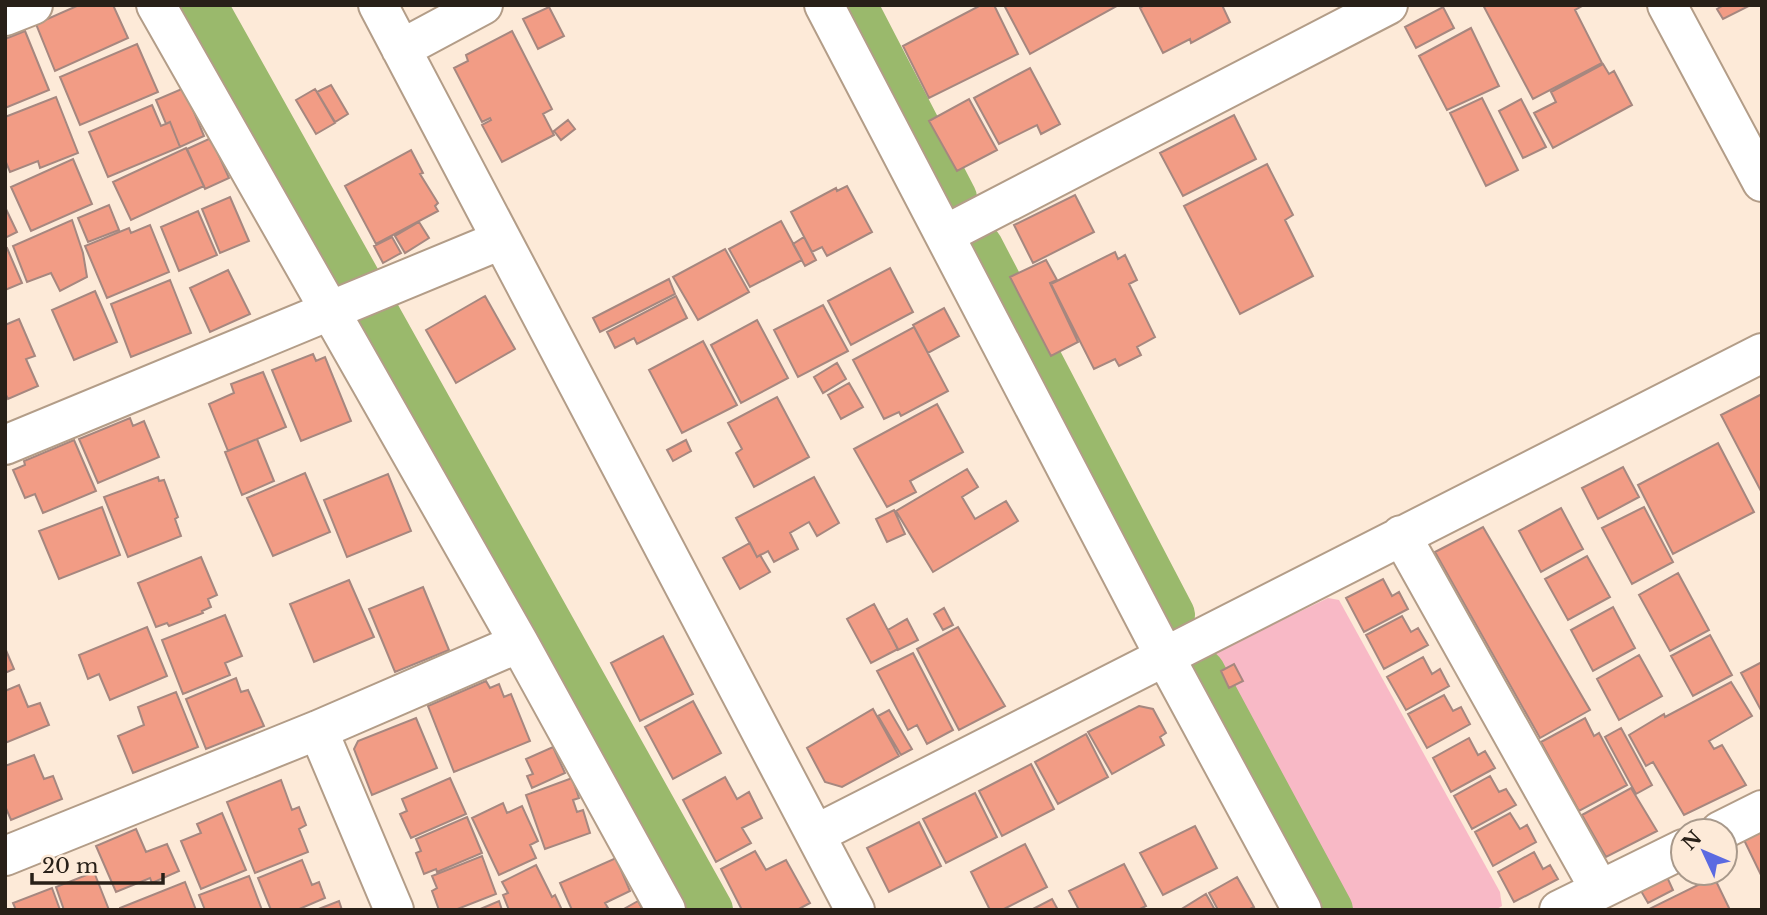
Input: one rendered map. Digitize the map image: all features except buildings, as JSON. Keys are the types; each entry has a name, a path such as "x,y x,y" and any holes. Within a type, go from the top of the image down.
{"street":[{"path":"5,16 33,5"},
{"path":"156,5 519,643 666,910"},
{"path":"378,5 855,910"},
{"path":"401,49 483,5"},
{"path":"824,5 1165,657 1302,910"},
{"path":"946,234 1388,5"},
{"path":"1667,5 1762,182"},
{"path":"5,445 501,240"},
{"path":"816,834 1762,353"},
{"path":"1401,535 1600,890"},
{"path":"5,856 318,730 519,643"},
{"path":"318,730 394,910"},
{"path":"1739,822 1762,810"},
{"path":"1559,910 1669,856"}],"shaded area":[{"path":"1328,598 1339,600 1500,892 1502,906 1495,910 1344,910 1209,665 1214,653"}],"waterway":[{"path":"204,5 710,910"},
{"path":"854,5 954,198"},
{"path":"980,247 1172,615"},
{"path":"1202,672 1330,910"}]}
